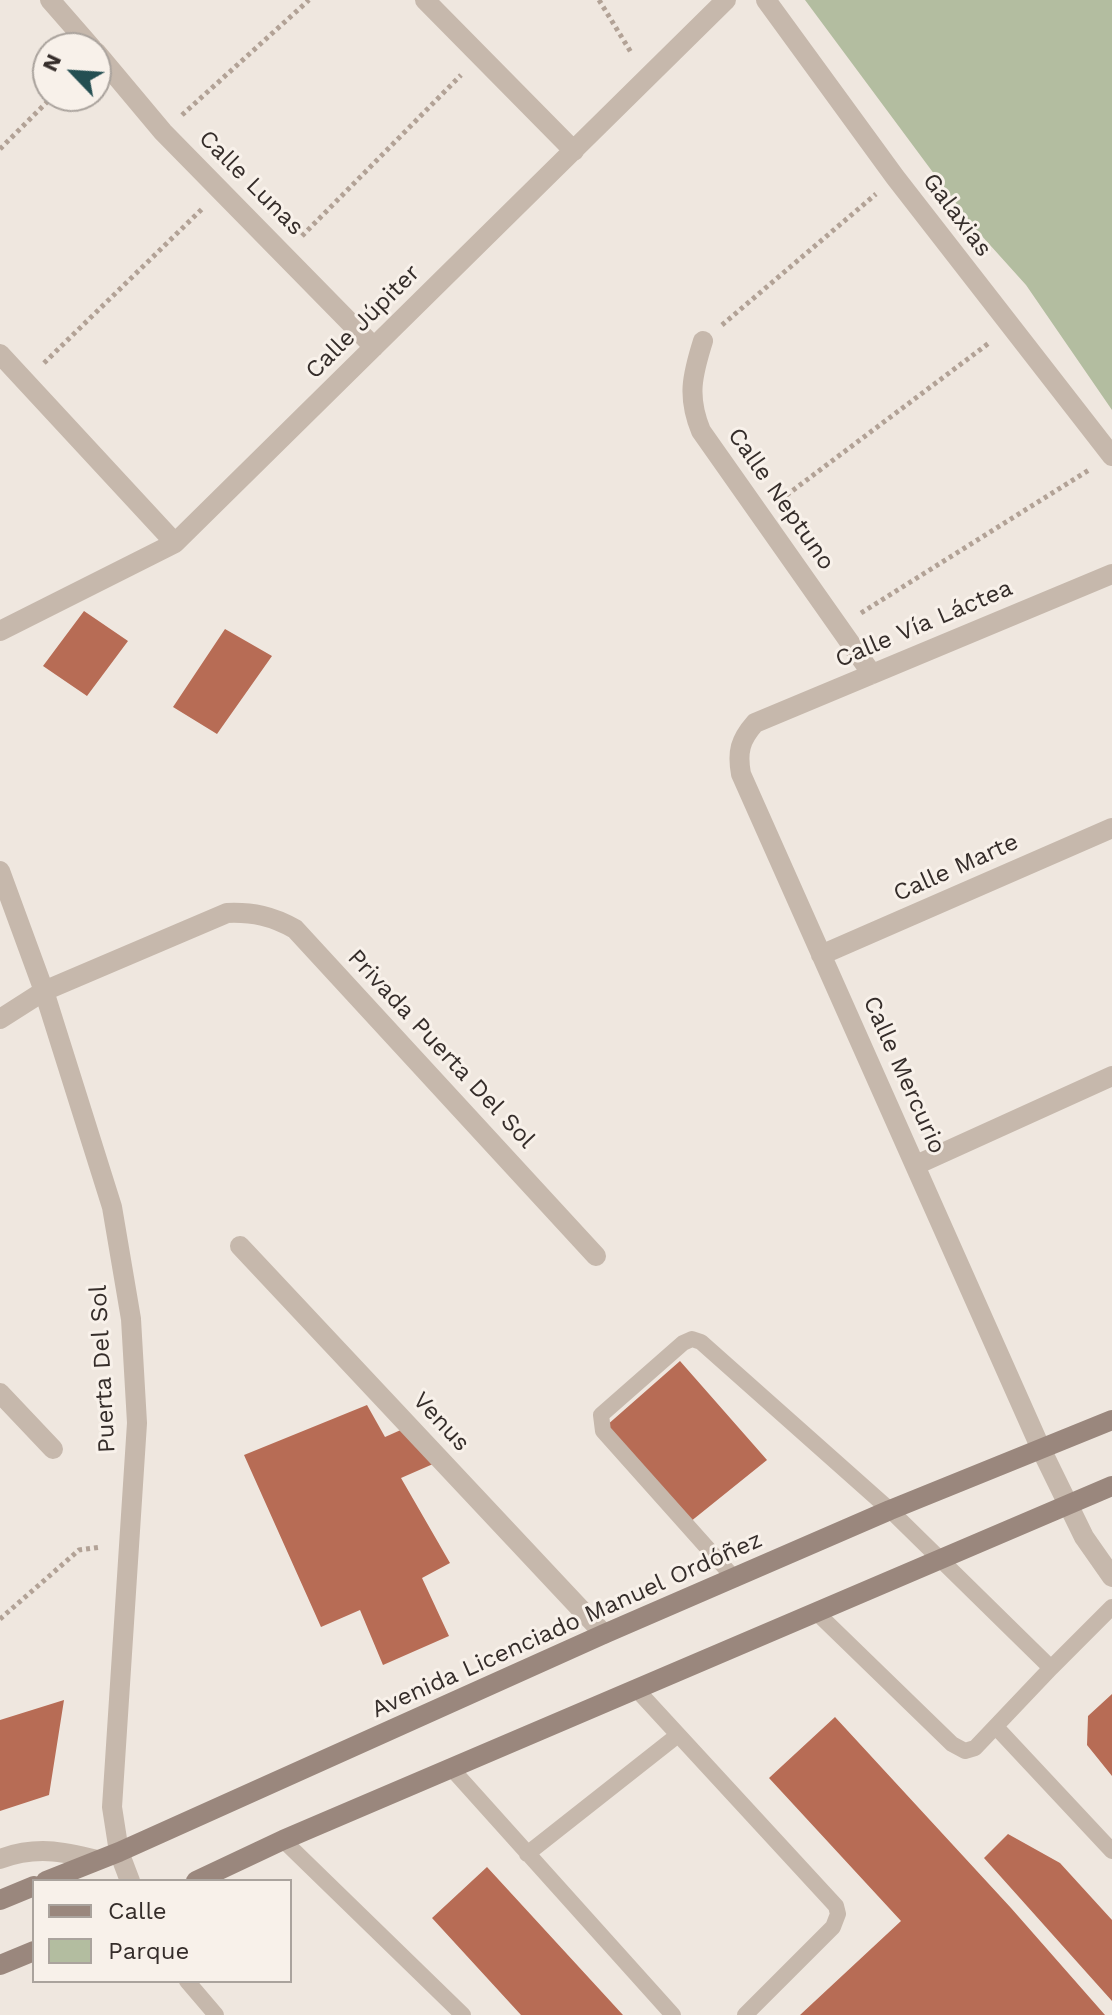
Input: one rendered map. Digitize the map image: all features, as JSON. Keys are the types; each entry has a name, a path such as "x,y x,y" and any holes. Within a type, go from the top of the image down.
{"main road":[{"name":"Avenida Licenciado Manuel Ordóñez","path":"51,1879 119,1852 604,1634 890,1510 1112,1420"},
{"path":"200,1879 283,1840 1112,1486"},
{"path":"0,1900 32,1887"},
{"path":"0,1965 32,1952"}],"street":[{"name":"Calle Lunas","path":"50,0 78,32"},
{"path":"425,0 574,151"},
{"name":"Calle Júpiter","path":"0,631 175,543 726,0"},
{"name":"Galaxias","path":"766,0 895,177 1112,456"},
{"name":"Calle Lunas","path":"112,71 163,132 374,347"},
{"name":"Calle Neptuno","path":"703,341 690,384 692,409 701,431 872,674"},
{"path":"0,354 175,543"},
{"name":"Calle Vía Láctea","path":"755,723 1112,574"},
{"name":"Calle Mercurio","path":"755,723 740,744 741,774 1067,1506 1112,1577"},
{"name":"Calle Marte","path":"821,955 1112,828"},
{"name":"Puerta Del Sol","path":"0,871 44,991 112,1207 131,1319 137,1423 113,1791 119,1852 129,1879"},
{"name":"Privada Puerta Del Sol","path":"44,991 227,913 250,912 276,919 295,929 596,1256"},
{"path":"0,1019 44,991"},
{"path":"916,1165 1112,1076"},
{"name":"Venus","path":"240,1246 604,1634"},
{"path":"0,1393 53,1449"},
{"path":"0,1859 34,1850 57,1850 97,1860"}],"lane":[{"path":"735,1579 603,1431 600,1422 601,1415 683,1343 692,1339 701,1342 890,1510 1051,1668"},
{"path":"817,1613 952,1744 965,1751 975,1748 1112,1607"},
{"path":"637,1690 836,1906 838,1914 833,1927 745,2015"},
{"path":"996,1727 1112,1851"},
{"path":"527,1854 678,1735"},
{"path":"451,1768 673,2015"},
{"path":"283,1840 463,2015"},
{"path":"189,1983 216,2015"}],"path":[{"path":"163,132 309,0"},
{"path":"599,0 648,80"},
{"path":"284,254 480,56"},
{"path":"0,149 37,112"},
{"path":"703,341 895,177"},
{"path":"26,380 220,191"},
{"path":"760,515 1010,327"},
{"path":"839,626 1112,456"},
{"path":"0,1619 79,1550 129,1542"}],"green space":[{"path":"805,0 1112,0 1112,410 1026,285 972,225"}],"building":[{"path":"84,611 128,641 87,696 43,666"},
{"path":"225,629 272,656 217,734 173,707"},
{"path":"680,1361 767,1460 690,1522 606,1426"},
{"path":"367,1405 385,1437 403,1429 433,1464 401,1478 450,1563 422,1578 449,1636 383,1665 360,1610 321,1627 244,1455"},
{"path":"1112,1694 1112,1776 1087,1745 1088,1716"},
{"path":"64,1700 49,1795 0,1811 0,1720"},
{"path":"835,1717 1105,2015 800,2015 901,1921 769,1778"},
{"path":"1008,1834 1060,1863 1112,1920 1112,2001 984,1858"},
{"path":"487,1867 623,2015 521,2015 432,1918"}]}
